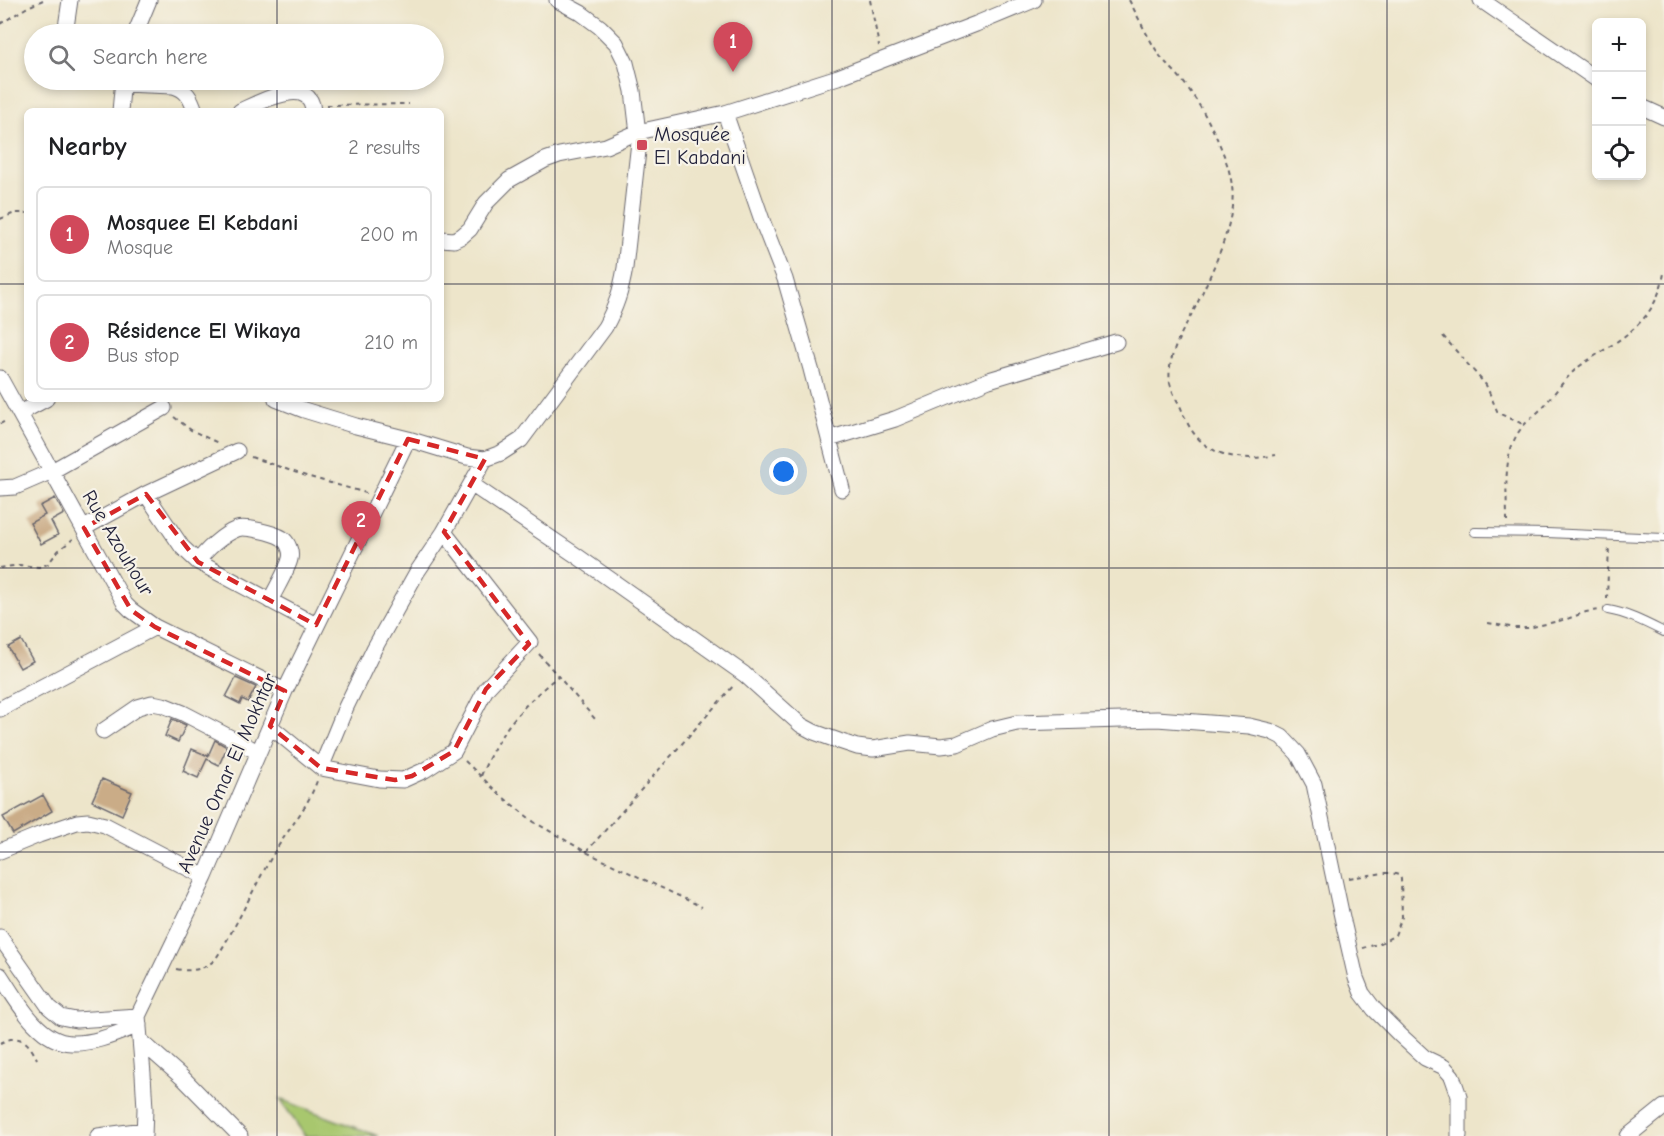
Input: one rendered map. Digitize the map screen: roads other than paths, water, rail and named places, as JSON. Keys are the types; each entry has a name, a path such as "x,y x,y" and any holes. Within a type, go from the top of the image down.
{"street":[{"path":"66,24 70,0"},
{"path":"139,24 149,0"},
{"path":"284,402 356,426 467,457 485,459 501,453 520,440 604,327 615,308 625,268 639,142 633,91 626,63 616,43 581,13 557,0"},
{"path":"444,240 459,239 467,233 486,204 509,180 559,155 606,146 638,132 725,113 883,60 1034,0"},
{"path":"1481,0 1592,76"},
{"path":"120,108 122,90"},
{"path":"183,90 190,98 194,108"},
{"path":"247,108 269,98 299,93 309,97 313,108"},
{"path":"1646,109 1664,117"},
{"path":"725,113 785,279 842,489"},
{"path":"829,439 895,419 989,380 1116,342"},
{"name":"Rue Azouhour","path":"0,378 125,603 154,627 285,691"},
{"path":"20,413 40,402"},
{"path":"0,488 15,487 52,471 164,408"},
{"name":"Avenue Omar El Mokhtar","path":"138,1021 161,967 205,877 285,691 408,439"},
{"path":"85,531 146,494 237,451"},
{"path":"321,768 346,707 374,649 485,459"},
{"path":"471,484 744,674 791,717 807,728 857,747 873,749 910,743 949,745 992,729 1017,723 1157,719 1250,726 1282,737 1298,754 1314,784 1350,952 1362,993 1374,1009 1425,1058 1444,1067 1452,1076 1459,1096 1459,1136"},
{"path":"146,494 182,547 198,562 316,626"},
{"path":"198,562 211,546 237,529 244,528 268,533 283,539 290,547 291,558 270,601"},
{"path":"270,726 321,768 379,779 403,780 425,770 454,751 486,689 530,642 444,532"},
{"path":"0,709 154,627"},
{"path":"103,731 138,707 152,704 163,705 258,752"},
{"path":"0,851 56,829 88,821 105,825 205,877"},
{"path":"0,937 49,1007 61,1017 76,1020 138,1021"},
{"path":"0,975 32,1022 62,1042 77,1043 98,1040 138,1021"},
{"path":"98,1136 144,1133 145,1108 138,1021"},
{"path":"141,1042 184,1079 240,1136"},
{"path":"1628,1136 1664,1107"}],"lane":[{"path":"1475,532 1664,538"},
{"path":"1608,610 1664,632"}],"place":[{"name":"Mosquee El Kebdani","path":"733,72"},
{"name":"Mosquée El Kabdani","path":"642,145"},
{"name":"Résidence El Wikaya","path":"361,551"}]}
